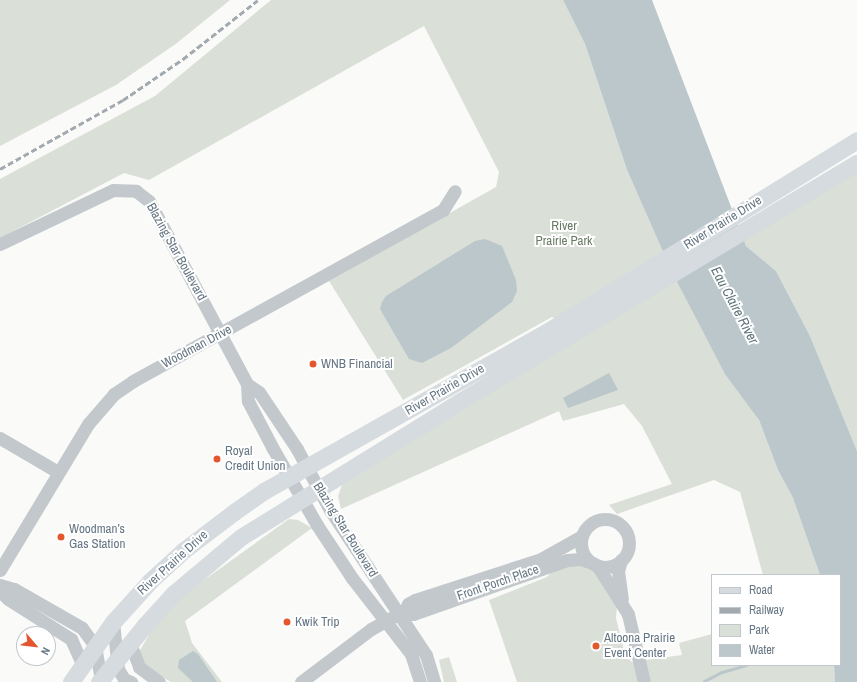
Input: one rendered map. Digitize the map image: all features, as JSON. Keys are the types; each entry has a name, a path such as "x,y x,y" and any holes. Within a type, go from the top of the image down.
{"main road":[{"name":"River Prairie Drive","path":"100,681 130,643 173,594 241,537 318,489 855,141"},
{"name":"River Prairie Drive","path":"71,682 82,664 113,622 150,582 190,545 234,512 289,477 551,338 857,163"}],"street":[{"name":"Blazing Star Boulevard","path":"0,244 103,193 113,190 136,191 154,208 247,384 248,401 289,477 352,578 411,654 420,682"},
{"name":"Woodman Drive","path":"0,570 88,424 114,394 133,381 220,335 443,210 455,191"},
{"name":"Blazing Star Boulevard","path":"247,384 259,392 307,467 330,510 401,612 426,655 434,682"},
{"path":"0,438 58,472"},
{"name":"Front Porch Place","path":"301,682 384,621 401,612 408,604 415,600 535,561 582,536 586,528 596,521 616,521 628,537 627,550 621,560 610,566 595,564 580,559 567,560 413,614 401,612"},
{"path":"582,536 583,552 595,564 628,614 644,682"},
{"path":"621,560 618,571 623,605"},
{"path":"0,585 14,589 82,628 95,646 100,681"},
{"path":"0,591 8,599 70,639 82,664"},
{"path":"113,622 116,660 120,674 131,682"},
{"path":"130,643 139,667 159,682"}],"green space":[{"path":"0,0 230,0 177,43 116,85 0,146"},
{"name":"River Prairie Park","path":"271,0 563,0 585,44 627,170 673,273 705,335 759,420 778,470 793,498 820,574 763,574 740,492 714,480 617,514 609,505 672,484 642,426 624,404 563,421 559,411 341,509 338,496 342,485 347,481 586,334 552,317 403,400 329,281 496,187 499,172 424,26 149,180 124,173 0,238 0,179 155,96"},
{"path":"857,165 857,451 810,336 776,271 746,246 741,235"},
{"path":"289,519 298,520 312,528 185,621 192,643 222,682 171,682 148,669 139,652 157,621 183,595"},
{"path":"577,563 595,571 617,605 616,618 625,655 632,662 682,655 679,643 711,634 711,666 834,666 835,682 517,682 489,600 547,577 554,569"},
{"path":"449,657 457,682 444,682 439,660"}],"water":[{"name":"Eau Claire River","path":"563,0 652,0 746,246 776,271 810,336 857,451 857,682 835,682 834,666 841,666 841,574 820,574 793,498 778,470 759,420 725,374 673,274 627,170 585,44"},
{"path":"485,239 502,246 516,280 517,291 512,302 451,348 422,363 409,359 380,309 382,302 386,296 475,241"},
{"path":"609,373 618,390 568,408 563,398"},
{"path":"193,651 198,654 217,682 193,682 178,668 179,660"}],"waterway":[{"path":"704,681 722,672 743,666"}],"railway":[{"path":"0,169 123,100 183,59 258,0"}],"place":[{"name":"WNB Financial","path":"313,364"},
{"name":"Royal Credit Union","path":"217,459"},
{"name":"Woodman’s Gas Station","path":"61,537"},
{"name":"Kwik Trip","path":"287,622"},
{"name":"Altoona Prairie Event Center","path":"596,646"}]}
